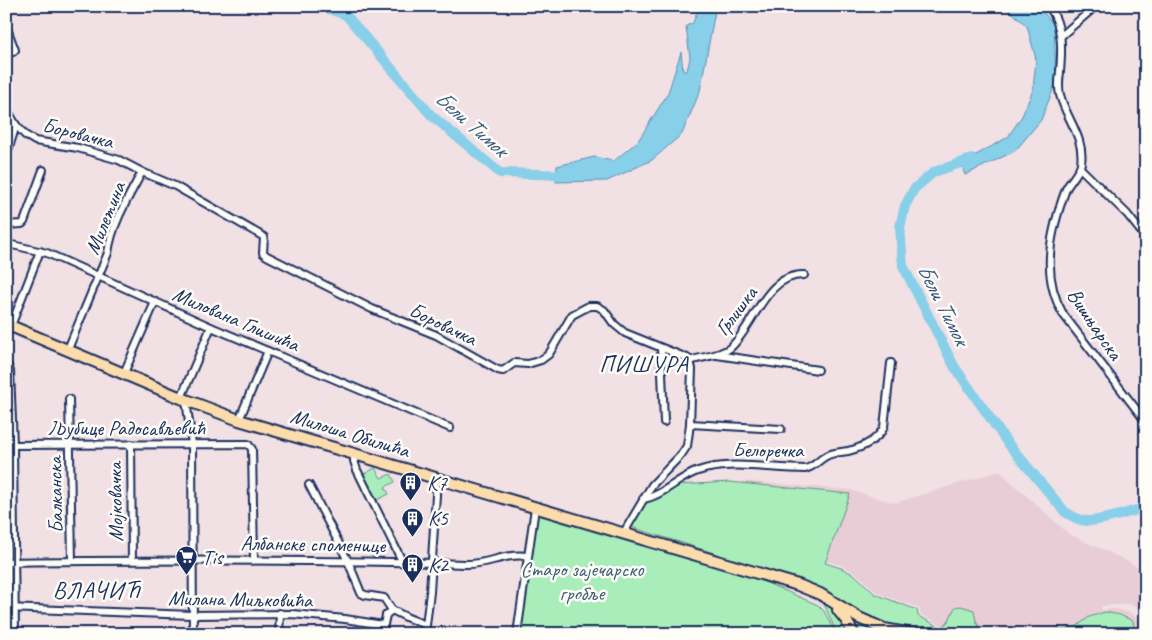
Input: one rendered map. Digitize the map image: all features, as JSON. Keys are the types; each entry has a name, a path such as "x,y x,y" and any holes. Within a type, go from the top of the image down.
{"main road":[{"name":"Милоша Обилића","path":"9,325 183,399 239,420 777,578 820,594 866,621 877,630 891,630 912,634"},
{"name":"Милоша Обилића","path":"777,578 814,594 835,607 842,614 853,633"},
{"path":"853,633 856,625 866,621"}],"street":[{"path":"1049,6 1058,22 1060,36 1059,91 1078,136 1081,151 1080,168 1126,214 1146,238"},
{"path":"1060,36 1096,6"},
{"path":"6,26 15,50 6,55"},
{"name":"Боровачка","path":"6,108 16,125 29,138 39,143 67,146 100,153 175,186 261,235 265,239 263,249 267,256 372,309 436,335 501,370 514,363 528,364 542,360 548,354 572,315 589,306 597,306 604,310 614,324 625,333 690,361"},
{"path":"6,157 16,125"},
{"name":"Вишњарска","path":"1080,168 1067,188 1050,246 1049,266 1055,300 1078,334 1146,422"},
{"path":"6,225 22,224 24,222 43,170"},
{"name":"Милетина","path":"68,349 108,253 109,242 117,220 142,172"},
{"name":"Милована Глишића","path":"8,244 40,251 211,327 450,428"},
{"path":"9,325 40,251"},
{"name":"Грлишка","path":"690,361 716,355 729,348 739,338 767,294 791,276 804,275"},
{"path":"124,373 155,302"},
{"path":"193,634 192,444 183,399 211,327"},
{"path":"661,348 664,422"},
{"path":"239,420 268,351"},
{"path":"716,355 818,370"},
{"path":"623,534 652,485 685,449 688,442 692,369 690,361"},
{"path":"6,362 10,371 9,411 16,562 16,634"},
{"name":"Белоречка","path":"643,499 700,471 713,468 746,466 812,468 828,455 864,446 878,436 884,427 891,363"},
{"name":"Балканска","path":"69,399 72,560"},
{"path":"690,424 781,429"},
{"name":"Љубице Радосављевић","path":"10,445 246,443 252,449 254,559"},
{"name":"Мојковачка","path":"131,444 132,560"},
{"path":"354,454 357,470 402,561"},
{"path":"425,634 437,479"},
{"path":"309,485 348,561 361,593 384,598 392,610 426,625"},
{"path":"6,504 14,504"},
{"path":"517,634 535,508"},
{"name":"Албанске споменице","path":"6,562 254,559 478,564 506,556 528,556"},
{"name":"Милана Миљковића","path":"6,608 192,616 280,613 330,617 383,625"},
{"path":"382,634 388,612 392,610"},
{"path":"279,634 280,613"}],"shaded area":[{"path":"999,471 1069,534 1138,567 1146,589 1146,616 1129,604 1101,606 1102,610 1115,609 1131,613 1142,624 1142,628 1137,634 952,634 947,628 921,615 919,608 877,593 857,574 841,565 744,540 742,481 850,490 895,503"}],"green space":[{"path":"375,468 381,478 391,474 395,482 385,487 389,494 377,500 364,474"},
{"path":"729,482 850,494 825,563 855,575 875,594 917,610 918,616 942,628 949,620 955,607 961,606 974,610 977,624 986,634 837,634 816,585 631,527 645,502 679,485"},
{"name":"Старо зајечарско гробље","path":"539,513 753,577 818,605 824,611 836,634 520,634 537,515"},
{"path":"1105,612 1120,615 1133,621 1135,631 1131,634 1041,634 1076,627 1089,617"}],"water":[{"path":"699,6 716,6 700,91 682,134 652,160 607,181 556,182 557,166 594,157 614,161 638,141 668,93 681,52 683,71 687,71 690,58 686,26 693,23"},
{"path":"1005,6 1038,6 1054,25 1056,82 1041,120 1015,151 965,175 960,161 978,154 1008,137 1022,116 1033,90 1036,59 1027,26"}],"waterway":[{"name":"Бели Тимок","path":"321,6 346,15 431,115 500,173 569,175"},
{"name":"Бели Тимок","path":"972,159 934,172 914,189 905,206 900,227 903,266 954,366 1006,441 1065,512 1081,520 1094,521 1146,507"}],"place":[{"name":"K7","path":"411,502"},
{"name":"K5","path":"412,537"},
{"name":"Tis","path":"186,576"},
{"name":"K2","path":"412,584"}],"district":[{"name":"ПИШУРА","path":"644,364"},
{"name":"ВЛАЧИЋ","path":"97,590"}]}
